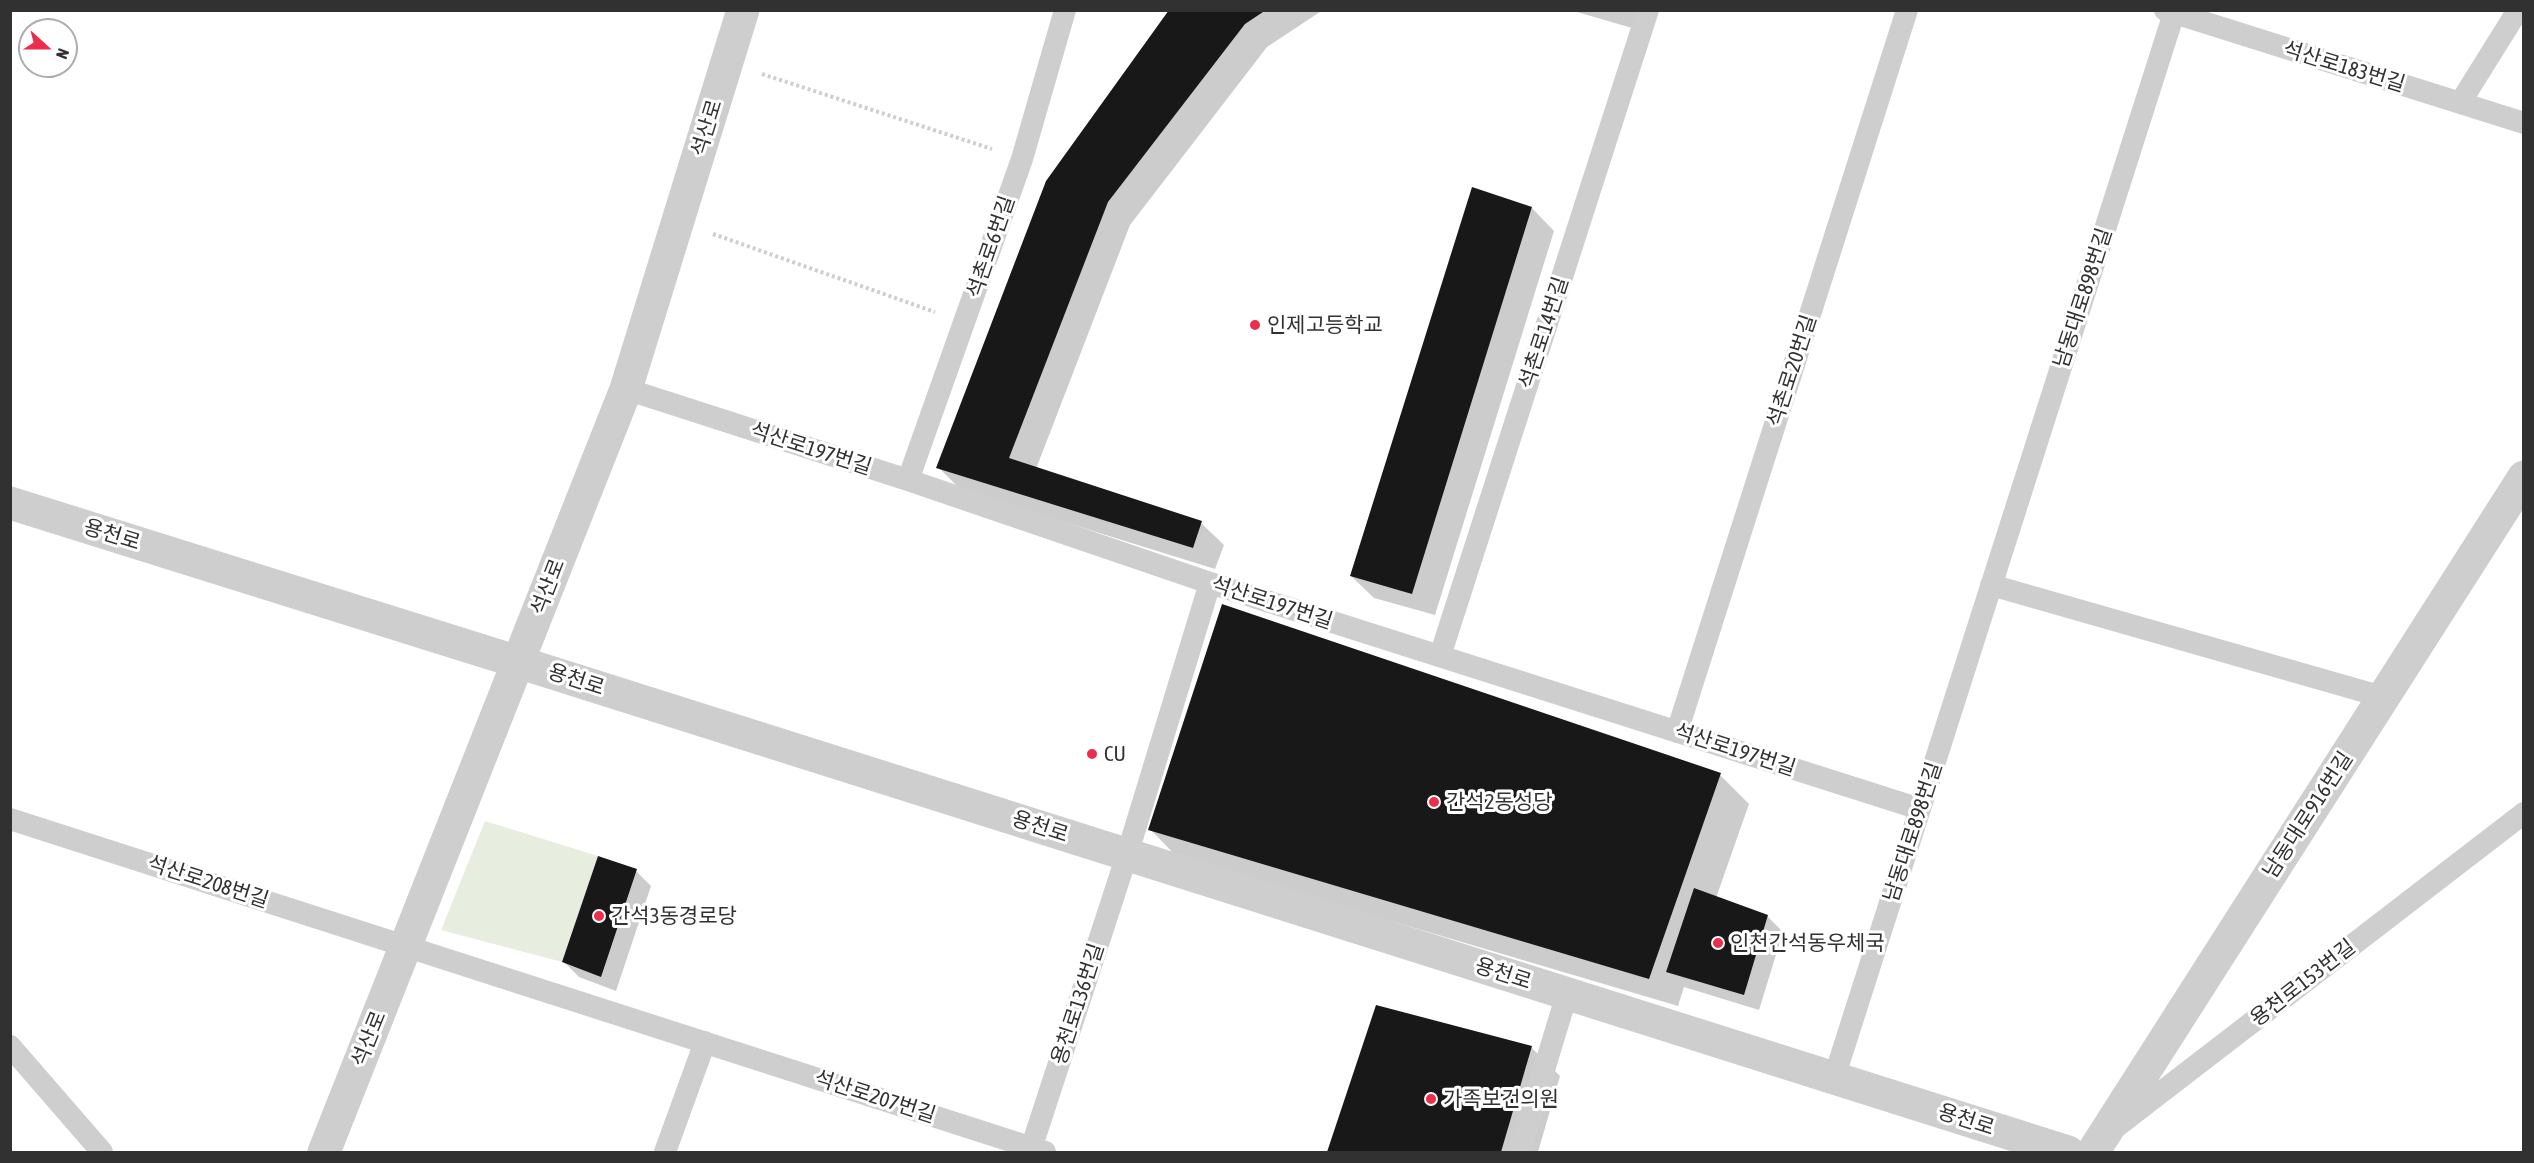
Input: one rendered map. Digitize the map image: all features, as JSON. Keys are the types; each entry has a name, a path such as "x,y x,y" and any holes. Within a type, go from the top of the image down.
{"street":[{"name":"석산로","path":"324,1152 626,389 743,10"},
{"name":"남동대로916번길","path":"2093,1147 2523,477"},
{"name":"용천로","path":"10,503 2068,1152"}],"lane":[{"name":"석촌로6번길","path":"908,480 1022,159 1065,10"},
{"name":"석촌로14번길","path":"1440,656 1648,10"},
{"name":"석촌로20번길","path":"1677,732 1907,10"},
{"path":"2460,103 2518,10"},
{"name":"석산로183번길","path":"2171,11 2523,123"},
{"name":"남동대로898번길","path":"1834,1078 2171,11"},
{"name":"석산로197번길","path":"626,389 908,480 1210,583 1920,809"},
{"name":"용천로136번길","path":"1036,1151 1210,583"},
{"path":"1991,585 2383,697"},
{"name":"용천로153번길","path":"2093,1147 2523,813"},
{"name":"석산로208번길","path":"10,819 406,946"},
{"name":"석산로207번길","path":"406,946 1036,1151"},
{"path":"1519,1152 1568,994"},
{"path":"665,1152 705,1042"},
{"path":"10,1046 102,1152"}],"path":[{"path":"727,63 1022,159"},
{"path":"677,222 964,322"}],"green space":[{"path":"485,821 598,856 562,962 441,930"}],"building":[{"path":"1169,10 1266,10 1245,24 1108,202 1009,458 1202,521 1193,548 936,468 1046,181"},
{"path":"1472,187 1532,207 1412,594 1350,576"},
{"name":"간석2동성당","path":"1222,604 1721,773 1649,979 1148,830"},
{"name":"간석3동경로당","path":"598,856 637,869 601,977 562,962"},
{"name":"인천간석동우체국","path":"1694,888 1768,915 1744,995 1666,972"},
{"name":"가족보건의원","path":"1376,1005 1532,1046 1501,1152 1327,1152"}],"place":[{"name":"인제고등학교","path":"1255,325"},
{"name":"CU","path":"1092,754"},
{"name":"간석2동성당","path":"1434,802"},
{"name":"간석3동경로당","path":"599,916"},
{"name":"인천간석동우체국","path":"1718,943"},
{"name":"가족보건의원","path":"1431,1099"}]}
